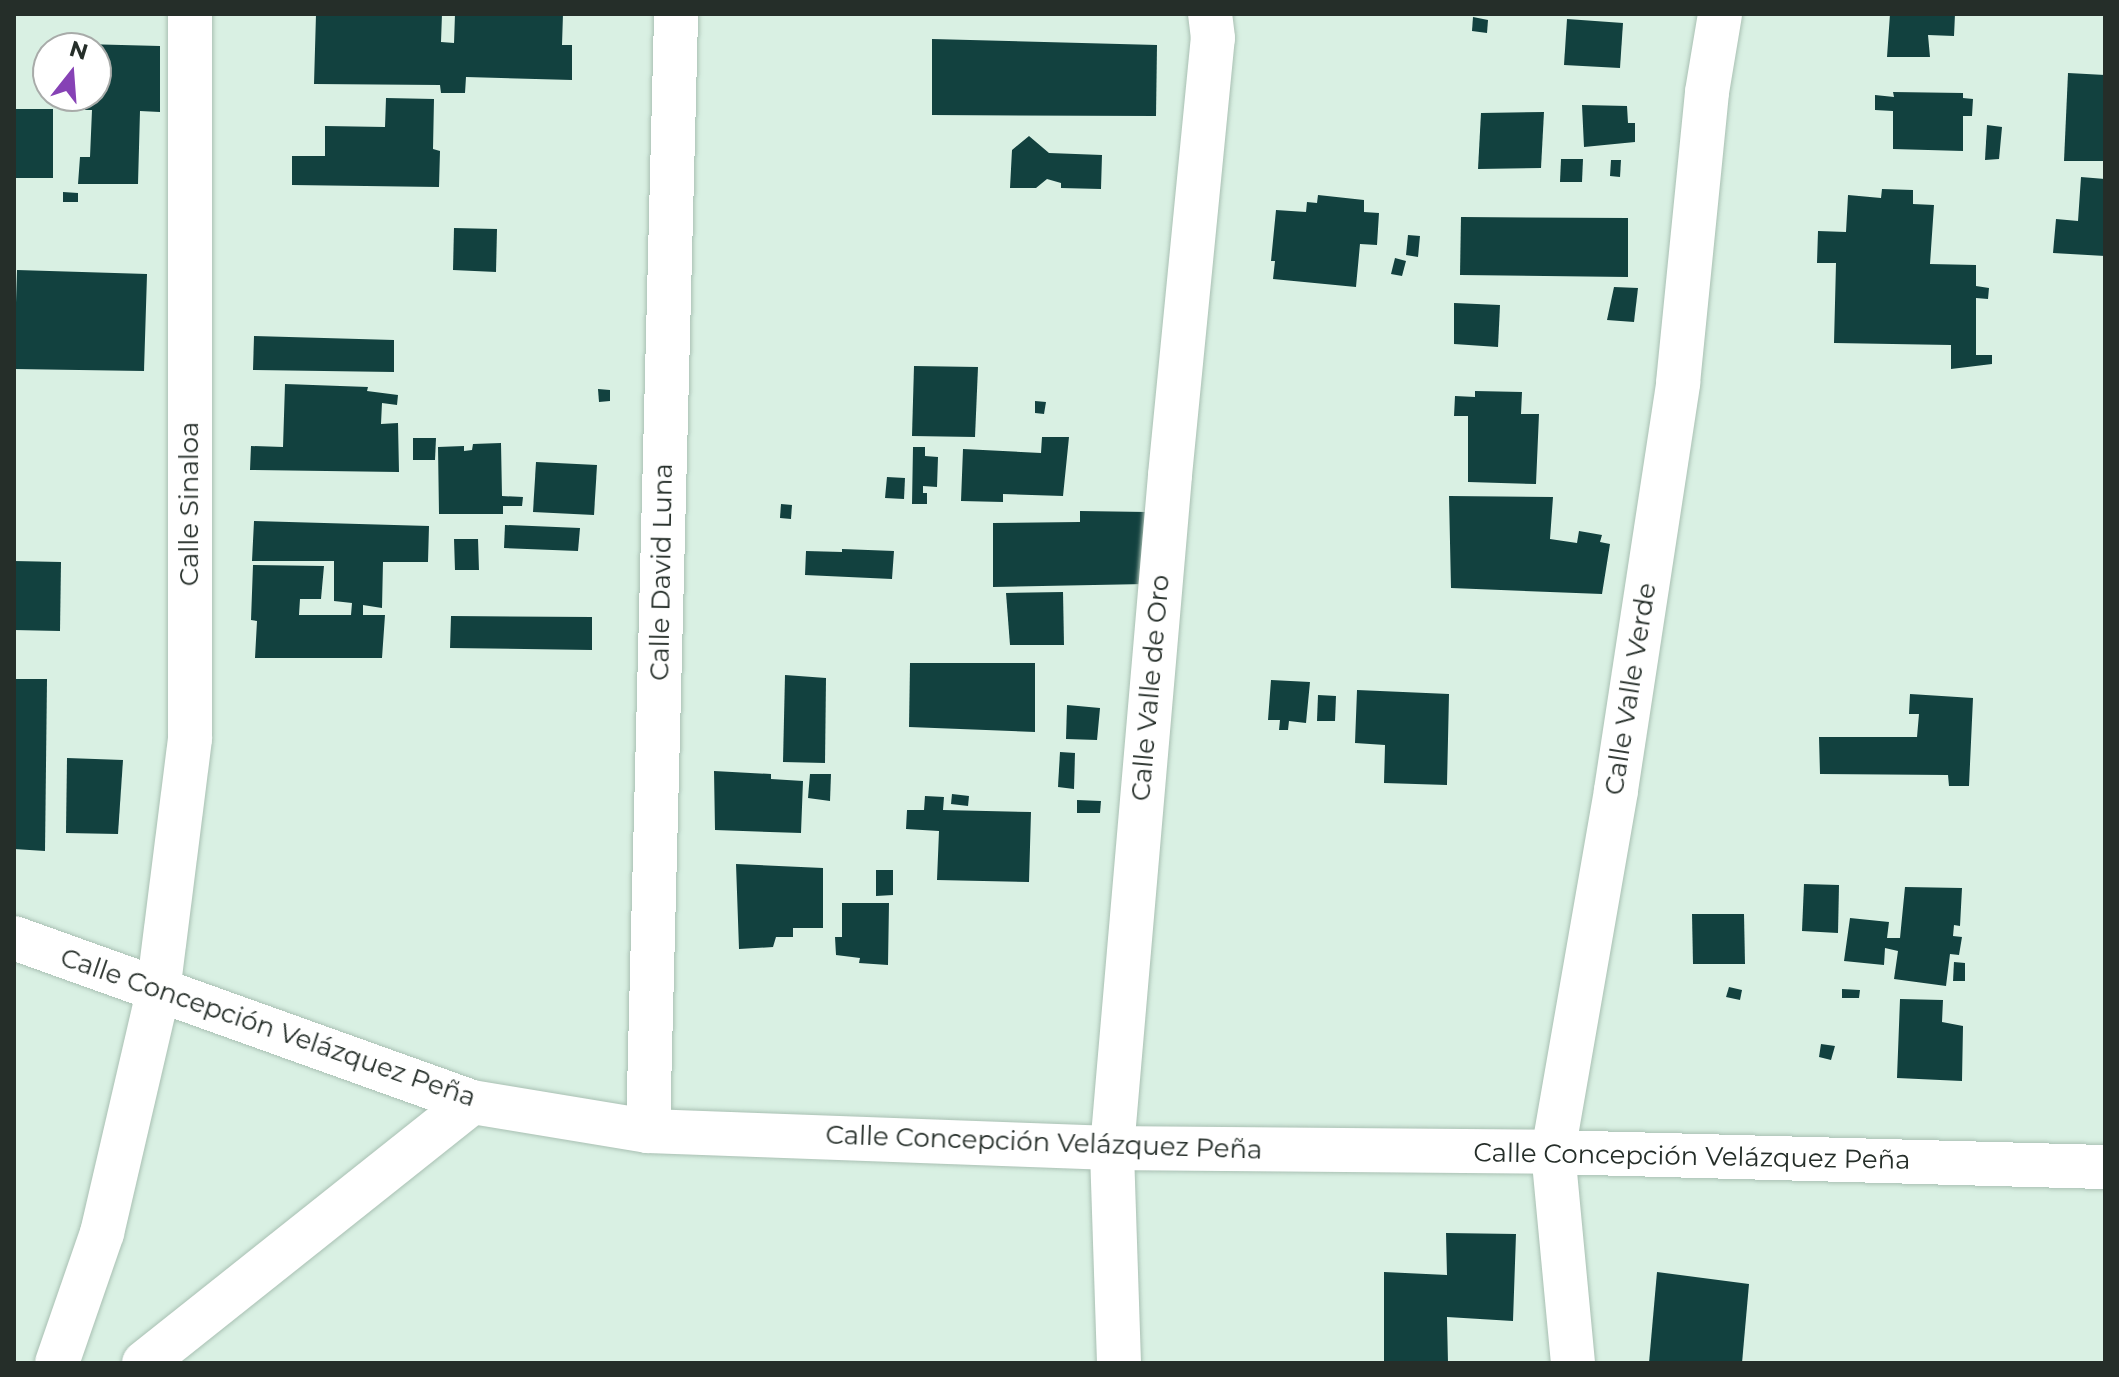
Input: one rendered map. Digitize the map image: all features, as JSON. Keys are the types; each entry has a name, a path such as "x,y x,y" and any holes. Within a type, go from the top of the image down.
{"street":[{"name":"Calle Sinaloa","path":"57,1363 102,1233 158,992 190,739 190,14"},
{"name":"Calle David Luna","path":"648,1131 676,14"},
{"name":"Calle Valle de Oro","path":"1119,1363 1112,1148 1171,460 1213,38 1210,14"},
{"name":"Calle Valle Verde","path":"1573,1363 1553,1152 1616,790 1678,383 1707,92 1720,14"},
{"name":"Calle Concepción Velázquez Peña","path":"14,938 472,1102 648,1131 1112,1148 1553,1152 2105,1167"},
{"path":"144,1363 472,1102"}],"building":[{"path":"316,14 442,14 441,42 454,43 455,14 563,14 562,45 572,45 572,80 466,77 465,93 441,93 440,85 314,84"},
{"path":"1890,14 1955,14 1954,36 1928,35 1930,57 1887,57"},
{"path":"1473,17 1488,20 1487,33 1472,31"},
{"path":"1567,19 1623,23 1620,68 1564,65"},
{"path":"932,39 1157,45 1156,116 932,115"},
{"path":"112,45 160,46 160,112 140,111 138,184 78,184 80,157 90,157 92,112 112,112"},
{"path":"2068,73 2105,75 2105,161 2064,161"},
{"path":"1893,92 1963,93 1963,98 1973,99 1972,116 1963,116 1963,151 1893,149 1893,111 1875,110 1875,95 1894,97"},
{"path":"386,98 434,99 433,149 440,151 439,187 292,185 292,156 325,156 325,126 385,127"},
{"path":"1582,105 1627,106 1628,123 1635,123 1635,142 1584,147"},
{"path":"14,109 53,112 53,178 14,178"},
{"path":"1544,112 1541,168 1478,169 1481,113"},
{"path":"1987,125 2002,127 1999,159 1985,160"},
{"path":"1029,136 1049,153 1102,155 1101,189 1061,188 1061,183 1047,179 1036,188 1010,188 1012,150"},
{"path":"1561,159 1583,159 1582,182 1560,182"},
{"path":"1611,160 1621,160 1620,177 1610,176"},
{"path":"2081,177 2105,179 2105,256 2053,253 2056,219 2078,221"},
{"path":"1882,189 1913,190 1913,204 1934,205 1930,264 1976,265 1976,286 1989,288 1988,299 1976,298 1976,355 1992,355 1992,364 1951,369 1951,345 1834,343 1836,263 1817,263 1818,231 1846,232 1848,195 1881,198"},
{"path":"63,192 78,193 78,202 63,202"},
{"path":"1318,195 1364,200 1364,212 1379,213 1377,245 1360,244 1356,287 1273,279 1275,261 1271,261 1276,210 1306,212 1307,202 1317,203"},
{"path":"1461,217 1628,218 1628,277 1460,275"},
{"path":"454,228 497,229 496,272 453,270"},
{"path":"1408,235 1420,236 1418,257 1406,255"},
{"path":"1395,258 1406,261 1402,276 1391,274"},
{"path":"17,270 147,274 144,371 14,369"},
{"path":"1614,287 1638,288 1634,322 1607,320"},
{"path":"1454,303 1500,305 1498,347 1454,344"},
{"path":"254,336 394,340 394,372 253,370"},
{"path":"914,366 978,367 975,437 912,436"},
{"path":"285,384 368,387 367,391 398,395 397,405 382,403 381,424 398,423 399,472 250,470 251,446 283,447"},
{"path":"598,389 610,390 610,401 599,402"},
{"path":"1475,391 1522,392 1521,414 1539,414 1536,484 1468,482 1468,416 1454,416 1455,396 1475,397"},
{"path":"1035,401 1046,402 1044,414 1035,413"},
{"path":"1042,437 1069,437 1063,496 1003,494 1003,502 961,501 963,449 1041,453"},
{"path":"413,438 436,438 435,460 413,460"},
{"path":"501,443 502,496 523,497 522,506 503,506 503,514 439,514 438,447 464,446 464,451 472,450 473,444"},
{"path":"913,447 925,447 925,456 938,457 937,487 923,486 927,504 912,504"},
{"path":"536,462 597,465 594,515 533,512"},
{"path":"887,477 905,478 904,499 885,498"},
{"path":"1449,496 1553,497 1550,539 1577,543 1579,531 1602,535 1600,542 1610,544 1602,594 1451,588"},
{"path":"781,504 792,505 791,519 780,518"},
{"path":"1080,511 1147,512 1146,584 993,587 993,523 1080,522"},
{"path":"254,521 429,526 428,562 383,562 382,608 363,605 363,615 385,615 382,658 255,658 257,621 251,620 253,565 324,566 321,599 300,599 299,615 351,615 352,603 334,601 334,561 252,561"},
{"path":"505,525 580,528 578,551 504,548"},
{"path":"454,539 478,539 479,570 455,570"},
{"path":"842,549 894,551 892,579 805,575 806,551 842,552"},
{"path":"14,561 61,562 60,631 14,630"},
{"path":"1063,592 1064,645 1010,645 1006,593"},
{"path":"451,616 592,617 592,650 450,648"},
{"path":"910,663 1035,663 1035,732 909,727"},
{"path":"785,675 826,678 825,763 783,762"},
{"path":"14,679 47,679 45,851 14,849"},
{"path":"1271,680 1310,682 1306,723 1289,721 1288,730 1279,730 1280,720 1268,720"},
{"path":"1357,690 1449,694 1447,785 1384,783 1385,745 1355,743"},
{"path":"1910,694 1973,698 1969,786 1949,786 1948,775 1820,774 1819,737 1917,737 1919,714 1909,714"},
{"path":"1318,695 1336,696 1335,721 1317,721"},
{"path":"1067,705 1100,708 1097,740 1066,739"},
{"path":"1060,752 1075,753 1074,789 1058,787"},
{"path":"67,758 123,760 118,834 66,833"},
{"path":"714,771 771,774 771,779 803,781 801,833 715,830"},
{"path":"810,774 831,774 830,801 808,798"},
{"path":"952,794 969,796 968,806 951,804"},
{"path":"925,796 944,797 943,810 1031,812 1029,882 937,880 939,831 906,829 907,810 924,810"},
{"path":"1077,800 1101,801 1100,813 1077,813"},
{"path":"736,864 823,868 823,928 793,928 793,937 776,937 773,947 739,949"},
{"path":"876,870 893,870 893,895 876,896"},
{"path":"1804,884 1839,885 1838,933 1802,931"},
{"path":"1905,887 1962,888 1960,926 1954,925 1953,936 1962,937 1959,955 1950,954 1946,986 1894,979 1898,951 1885,948 1884,965 1844,961 1850,918 1889,922 1887,938 1900,938"},
{"path":"842,903 889,903 888,965 859,963 860,958 836,955 835,937 842,937"},
{"path":"1692,914 1744,914 1745,964 1693,964"},
{"path":"1954,962 1965,963 1965,981 1953,981"},
{"path":"1729,987 1742,990 1740,1000 1726,997"},
{"path":"1842,989 1860,990 1859,998 1842,998"},
{"path":"1900,999 1943,1000 1942,1022 1963,1026 1962,1081 1897,1078"},
{"path":"1821,1044 1835,1046 1831,1060 1819,1057"},
{"path":"1446,1233 1516,1234 1513,1321 1447,1317 1448,1363 1384,1363 1384,1272 1447,1275"},
{"path":"1657,1272 1749,1284 1742,1363 1649,1363"}]}
